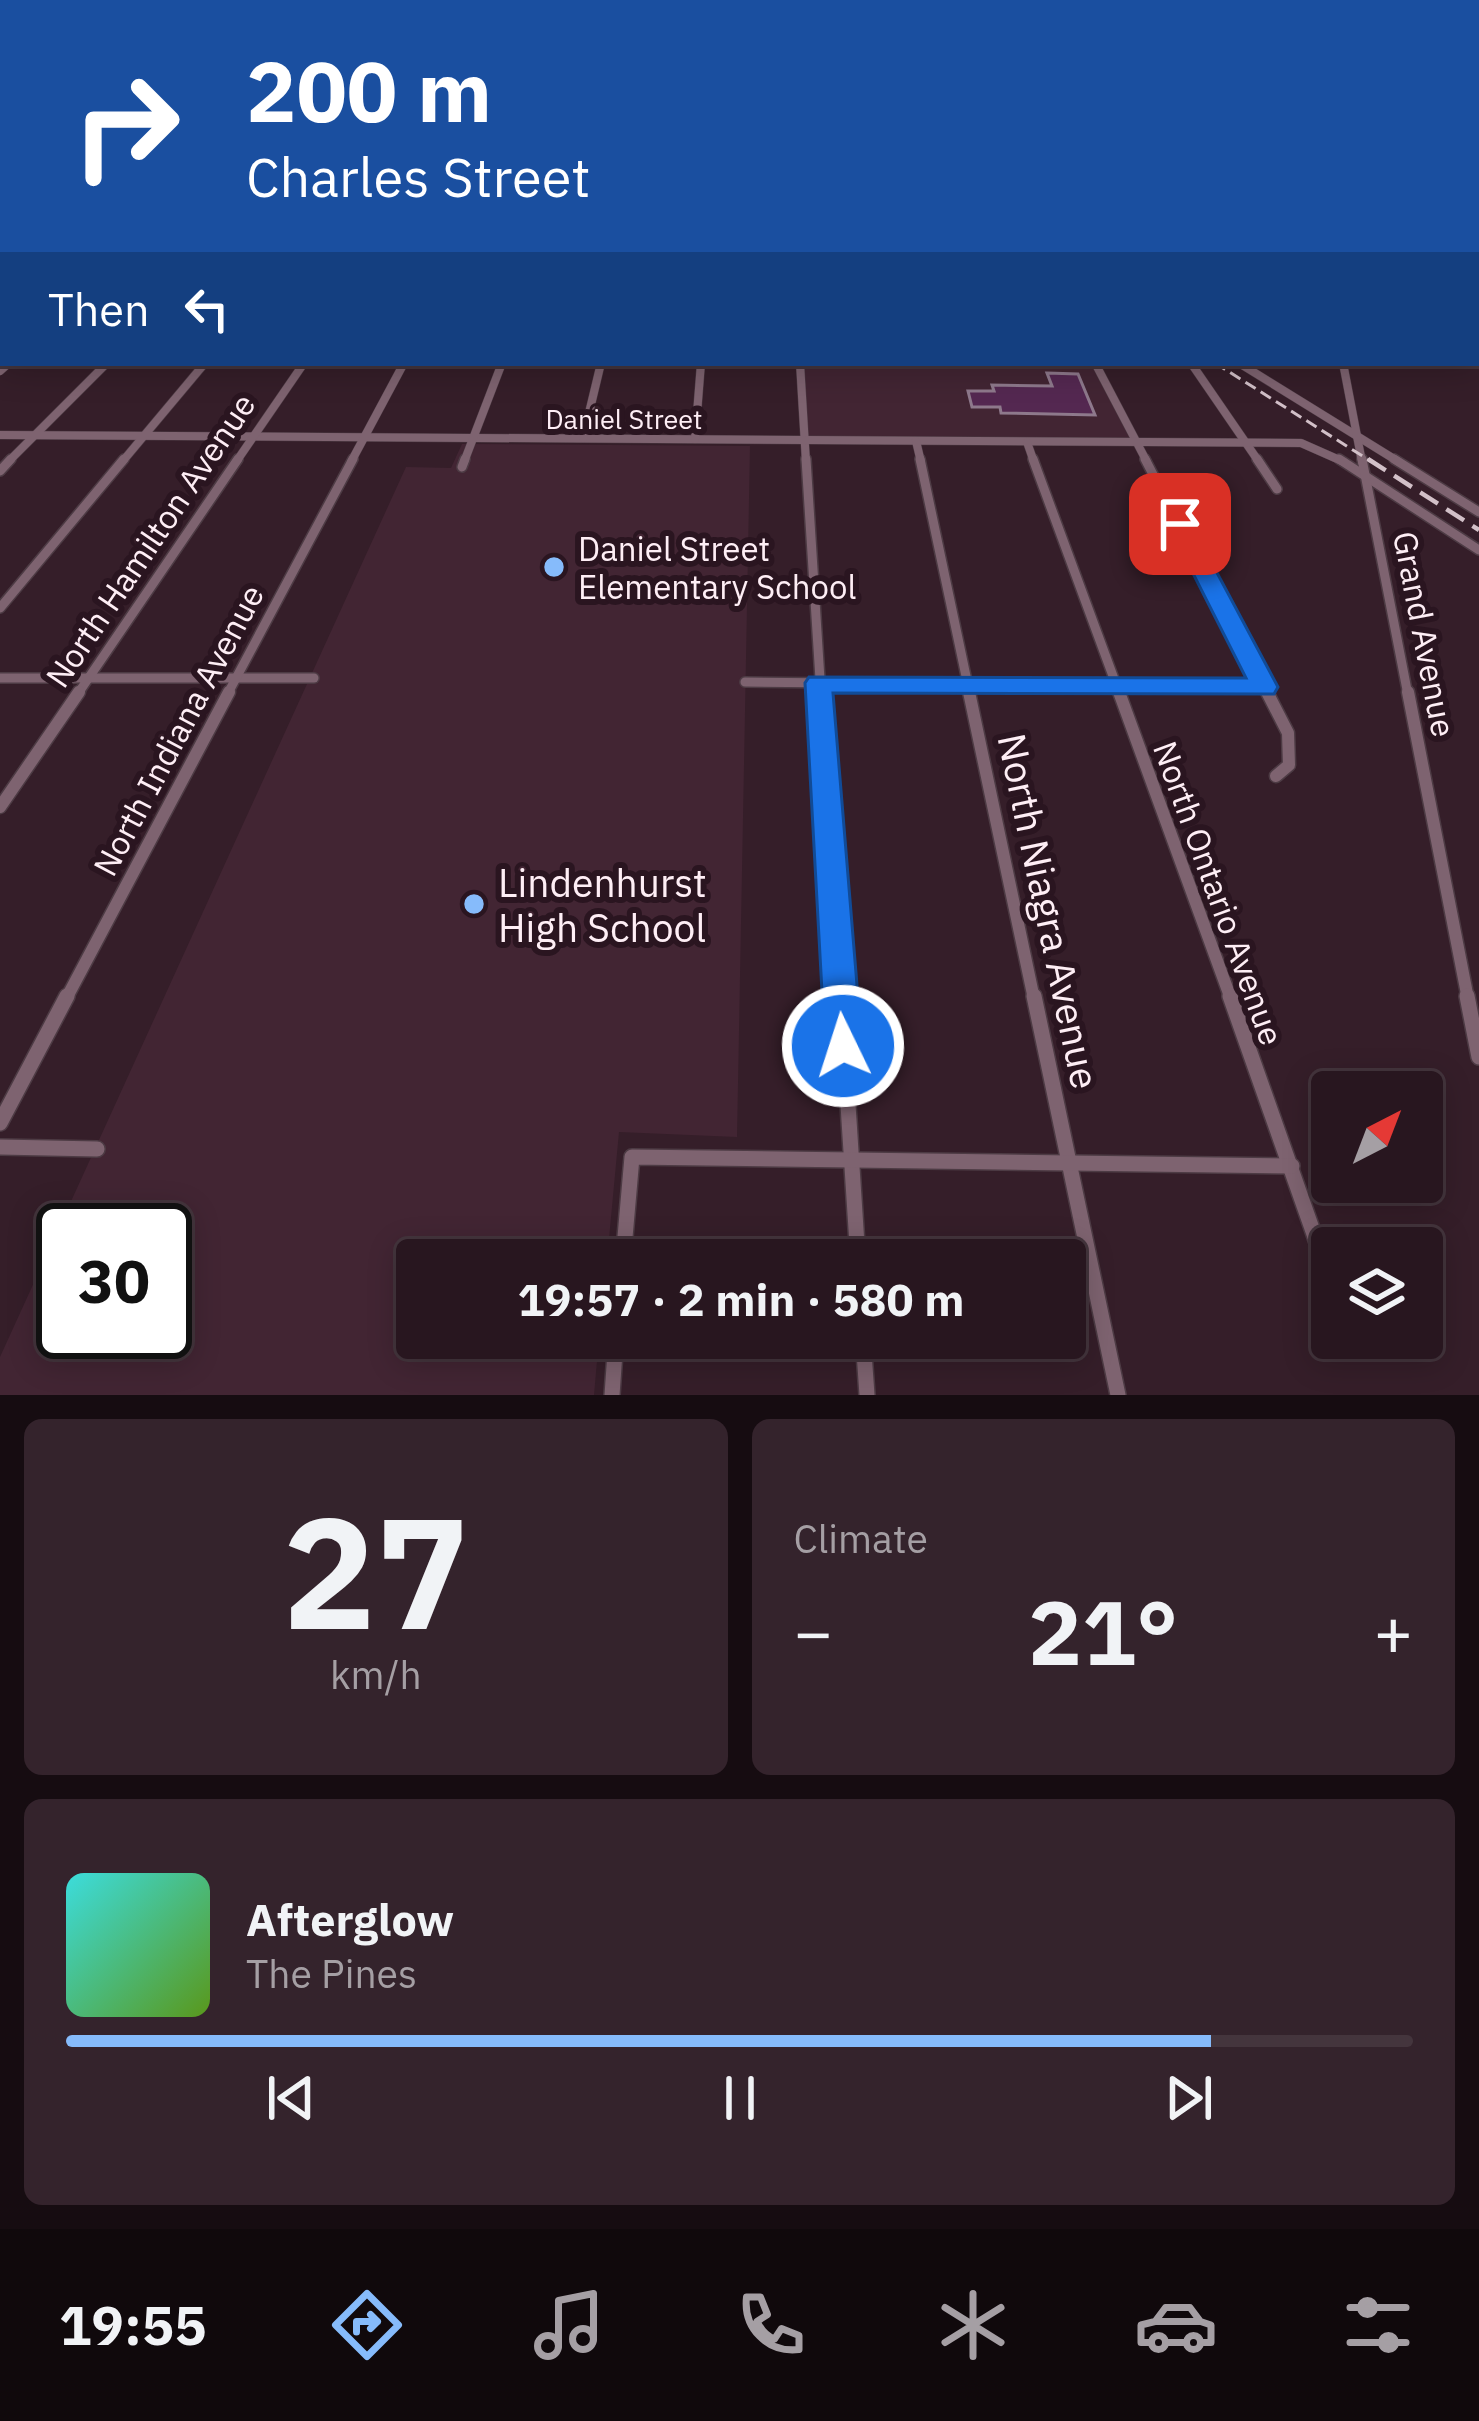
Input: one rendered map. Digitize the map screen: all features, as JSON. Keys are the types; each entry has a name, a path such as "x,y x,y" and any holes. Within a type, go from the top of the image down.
{"street":[{"path":"0,471 104,366"},
{"path":"0,608 202,366"},
{"name":"North Hamilton Avenue","path":"0,807 302,366"},
{"name":"North Indiana Avenue","path":"0,1123 402,366"},
{"path":"462,467 501,366"},
{"path":"583,438 600,366"},
{"path":"695,440 701,366"},
{"path":"800,366 857,1239"},
{"path":"1097,366 1288,733 1289,765 1276,776"},
{"path":"1193,366 1277,489"},
{"path":"1244,366 1479,512"},
{"name":"Grand Avenue","path":"1344,366 1479,1058"},
{"name":"Daniel Street","path":"0,435 1312,446 1364,474 1479,550"},
{"name":"North Niagra Avenue","path":"916,441 1118,1395"},
{"name":"North Ontario Avenue","path":"1027,442 1312,1227"},
{"path":"0,678 69,680 91,674 314,678"},
{"path":"745,682 1264,687"},
{"path":"0,1147 97,1149"},
{"path":"625,1239 632,1157 1292,1166"},
{"path":"612,1395 615,1359"},
{"path":"864,1359 867,1395"}],"shaded area":[{"path":"800,366 1097,366 1137,442 805,439"},
{"name":"Lindenhurst High School","path":"462,444 750,446 737,1137 619,1132 609,1239 396,1239 396,1359 597,1359 594,1395 0,1395 0,1357 36,1278 36,1359 192,1359 192,1203 70,1203 406,467 451,468"}],"building":[{"path":"1047,373 1078,374 1095,415 1001,413 1000,407 972,407 968,391 994,391 992,385 1052,386"}],"railway":[{"path":"1220,366 1372,462"},
{"path":"1368,459 1479,530"}],"place":[{"name":"Daniel Street Elementary School","path":"554,567"},
{"name":"Lindenhurst High School","path":"474,904"}],"route":[{"path":"843,1046 819,683 1264,687 1180,524"}]}
